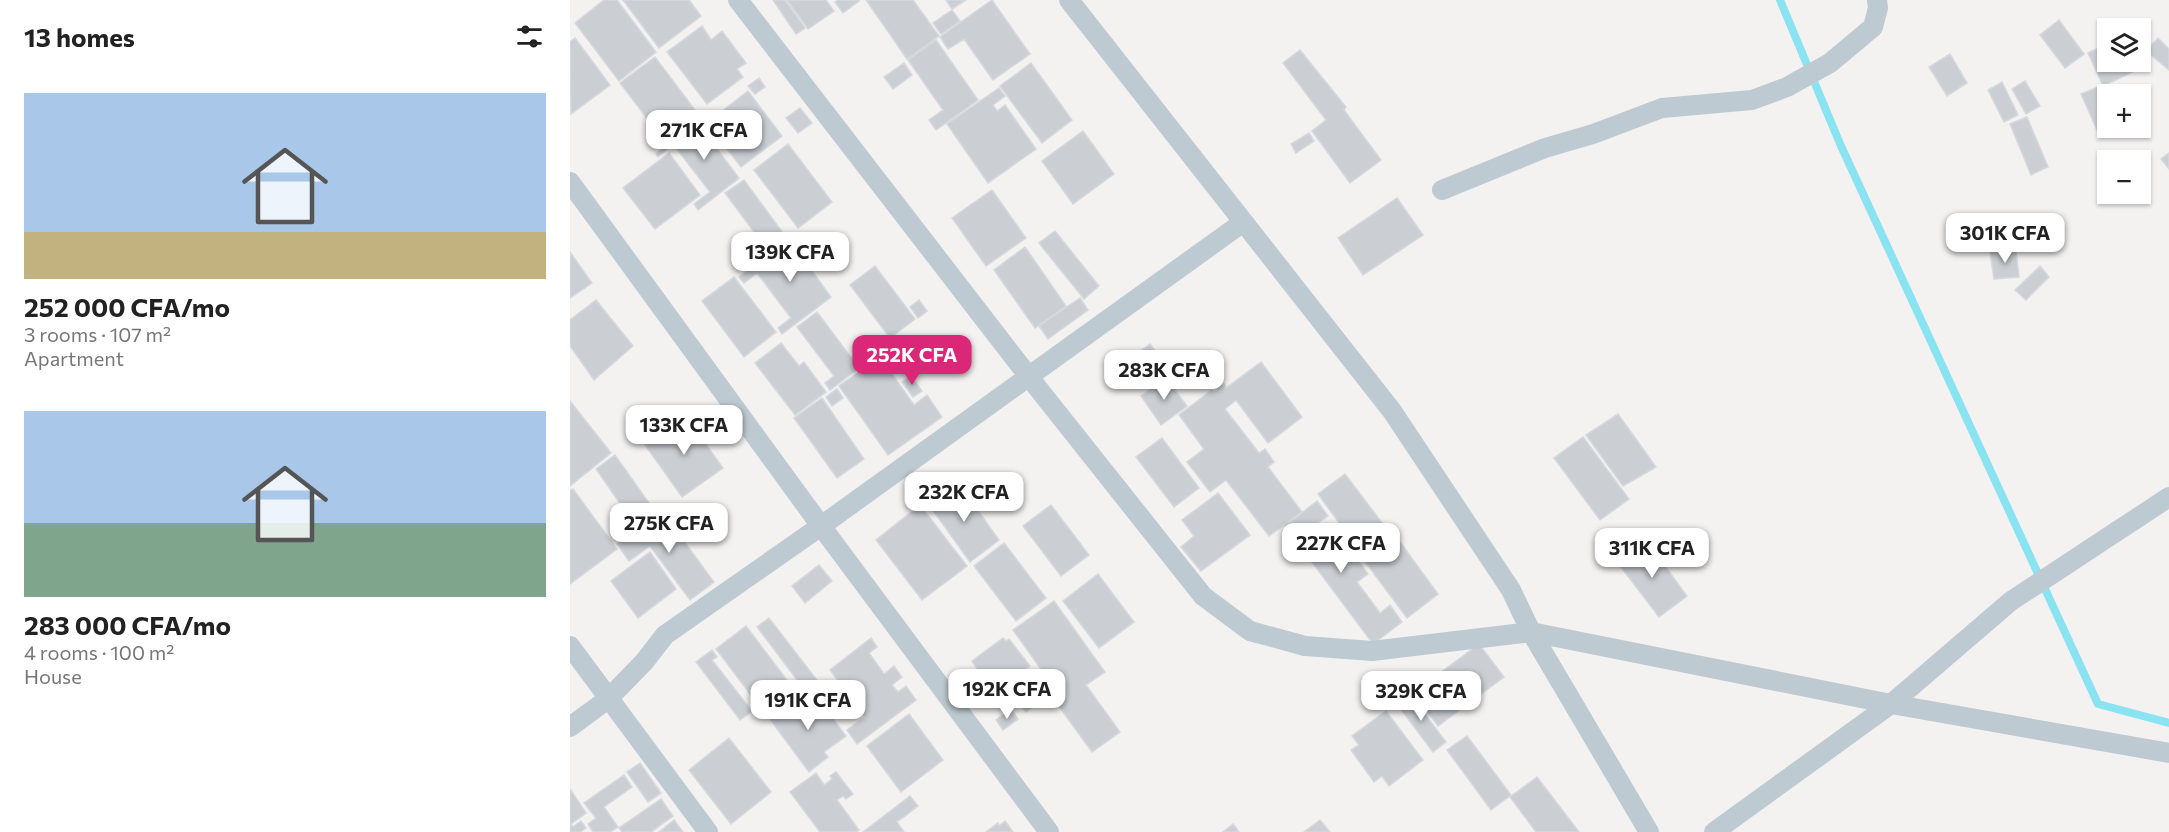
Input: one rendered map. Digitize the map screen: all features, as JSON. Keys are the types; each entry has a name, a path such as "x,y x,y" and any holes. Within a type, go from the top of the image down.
{"street":[{"path":"738,0 1029,377 1203,596 1250,632 1305,646 1372,651 1531,632 1891,704 2169,753"},
{"path":"1069,0 1392,411 1511,590 1531,632 1649,832"},
{"path":"1442,190 1545,148 1593,134 1662,108 1752,100 1787,87 1830,63 1873,27 1878,8 1876,0"},
{"path":"570,182 821,526 1049,832"},
{"path":"570,727 608,699 644,662 665,635 821,526 1242,223"},
{"path":"1714,832 1891,704 2011,601 2169,497"},
{"path":"570,646 708,832"}],"building":[{"path":"604,0 617,0 656,52 619,81 575,23"},
{"path":"623,0 689,0 701,16 659,48"},
{"path":"773,0 785,0 805,28 796,34"},
{"path":"787,0 826,0 834,11 808,29"},
{"path":"838,0 859,1 843,13 835,2"},
{"path":"866,0 913,0 939,36 907,59"},
{"path":"946,0 966,0 952,9"},
{"path":"992,0 1030,54 993,80 964,39 948,49 940,37"},
{"path":"952,10 960,21 941,34 933,23"},
{"path":"2059,20 2084,54 2065,68 2040,35"},
{"path":"702,26 711,40 722,31 746,63 737,69 743,77 707,104 667,52"},
{"path":"575,38 610,85 571,114 570,42"},
{"path":"2158,38 2169,49 2169,70 2151,55 2151,46"},
{"path":"936,40 978,100 936,130 929,120 943,110 908,60"},
{"path":"2097,49 2097,72 2133,72 2107,84 2102,84 2088,53"},
{"path":"1300,50 1346,107 1344,110 1381,160 1350,183 1312,131 1326,120 1283,63"},
{"path":"1950,54 1967,83 1947,96 1929,67"},
{"path":"655,57 698,114 664,141 620,83"},
{"path":"904,63 912,75 893,89 884,77"},
{"path":"1031,63 1072,120 1042,143 1000,86"},
{"path":"759,78 765,87 755,94 748,86"},
{"path":"2025,81 2040,106 2026,114 2012,89"},
{"path":"2002,82 2018,115 2004,122 1988,90"},
{"path":"999,88 1005,96 993,105 997,111 1005,105 1036,149 988,183 947,124"},
{"path":"2097,88 2097,130 2081,94"},
{"path":"748,91 782,136 741,167 707,123"},
{"path":"800,108 812,123 798,133 786,118"},
{"path":"2027,117 2048,167 2031,175 2010,124"},
{"path":"696,121 739,178 698,210 694,204 710,192 673,144 658,157 656,154"},
{"path":"1083,131 1114,174 1073,204 1042,161"},
{"path":"1309,133 1314,141 1296,153 1291,144"},
{"path":"788,144 832,202 798,228 754,170"},
{"path":"669,153 700,195 655,229 623,188"},
{"path":"2169,153 2169,169 2161,159"},
{"path":"744,180 786,237 768,251 725,193"},
{"path":"992,190 1026,238 986,266 952,218"},
{"path":"1397,198 1423,235 1363,275 1338,238"},
{"path":"1055,231 1099,286 1084,299 1039,243"},
{"path":"789,239 831,297 782,334 778,328 791,318 757,273 744,283 739,277"},
{"path":"1025,247 1066,306 1035,328 994,270"},
{"path":"2016,250 2019,277 1994,279 1990,252"},
{"path":"570,252 592,283 570,298"},
{"path":"875,266 915,319 890,338 850,285"},
{"path":"2040,266 2049,277 2026,300 2015,290"},
{"path":"734,277 776,332 744,357 702,301"},
{"path":"1080,298 1088,310 1048,339 1039,326"},
{"path":"596,300 633,346 594,380 570,346 570,320"},
{"path":"919,300 927,311 918,318 910,307"},
{"path":"817,312 859,368 830,390 825,383 834,376 797,327"},
{"path":"781,343 799,366 804,362 826,392 795,415 755,363"},
{"path":"1150,344 1168,368 1145,385 1127,361"},
{"path":"893,348 901,358 892,364 884,353"},
{"path":"880,357 914,405 927,395 942,417 888,455 839,386"},
{"path":"1261,362 1302,417 1268,443 1236,400 1225,409 1259,453 1265,449 1274,462 1268,467 1302,512 1269,536 1226,480 1210,492 1187,462 1204,449 1179,415 1212,390 1213,392 1224,384 1226,388"},
{"path":"911,376 922,391 913,397 902,382"},
{"path":"1166,378 1187,406 1161,425 1141,396"},
{"path":"837,389 843,398 832,406 826,397"},
{"path":"822,398 864,459 837,478 794,418"},
{"path":"570,401 611,453 570,486"},
{"path":"1618,414 1656,467 1623,486 1586,435"},
{"path":"685,415 723,468 682,497 645,445"},
{"path":"1583,437 1629,499 1600,520 1554,458"},
{"path":"1162,438 1199,488 1174,507 1136,457"},
{"path":"615,455 656,513 637,528 596,469"},
{"path":"1345,474 1389,532 1361,553 1318,494"},
{"path":"959,484 999,540 970,562 929,505"},
{"path":"573,489 617,549 570,584 570,491"},
{"path":"1218,493 1250,535 1201,571 1181,547 1194,536 1182,520"},
{"path":"1317,501 1328,516 1315,525 1338,556 1349,548 1368,574 1357,582 1380,613 1390,605 1402,622 1373,644 1285,526"},
{"path":"920,505 967,566 922,600 876,540"},
{"path":"1051,505 1089,555 1061,576 1023,526"},
{"path":"662,511 714,582 690,600 650,546 629,561 617,544"},
{"path":"1395,535 1438,594 1407,618 1363,559"},
{"path":"1646,540 1687,596 1659,617 1617,562"},
{"path":"1004,543 1046,598 1016,621 974,566"},
{"path":"650,552 676,589 638,618 611,581"},
{"path":"819,565 832,581 805,603 792,586"},
{"path":"1098,574 1134,622 1099,648 1063,601"},
{"path":"1054,601 1105,672 1086,685 1120,732 1092,752 1052,697 1058,693 1013,630"},
{"path":"769,618 820,684 801,699 797,695 804,689 757,627"},
{"path":"746,626 796,692 766,715 716,649"},
{"path":"871,638 877,647 869,653 884,674 894,666 902,677 892,685 898,692 906,686 916,700 857,744 847,730 865,717 830,670"},
{"path":"1003,638 1006,641 1009,639 1030,666 1024,670 1036,686 1005,709 1001,703 995,707 972,675 978,670 972,661"},
{"path":"1479,644 1504,677 1438,726 1413,693"},
{"path":"712,650 717,657 712,660 752,711 740,720 696,662"},
{"path":"1043,685 1050,694 1026,712 1019,703"},
{"path":"1409,693 1446,742 1433,752 1396,703"},
{"path":"815,694 846,736 824,752 828,757 809,772 769,718 788,704 793,711"},
{"path":"1011,709 1018,719 1003,730 996,720"},
{"path":"1386,711 1423,760 1389,786 1382,776 1374,782 1351,750 1359,745 1352,736"},
{"path":"909,714 943,760 901,792 867,746"},
{"path":"1467,736 1511,795 1491,810 1447,750"},
{"path":"729,738 771,792 731,824 689,770"},
{"path":"640,763 661,793 648,802 627,772"},
{"path":"836,772 853,794 846,799 843,796 837,800 859,830 856,832 820,832 790,792 816,773 824,785 832,779 830,776"},
{"path":"624,775 632,787 604,807 618,827 610,832 593,832 588,824 596,818 584,803"},
{"path":"1537,777 1579,832 1536,832 1510,797"},
{"path":"570,789 586,813 571,824 573,827 581,821 586,828 580,832 570,832"},
{"path":"910,796 918,806 897,822 904,832 863,832"},
{"path":"661,799 673,816 651,832 622,832 619,828"},
{"path":"674,820 683,832 659,832"},
{"path":"1320,820 1330,832 1304,832"},
{"path":"1005,821 1013,832 986,832 998,823 999,826"},
{"path":"1233,824 1239,832 1223,832"}],"waterway":[{"path":"1780,0 1841,146 2098,704 2169,723"}]}
